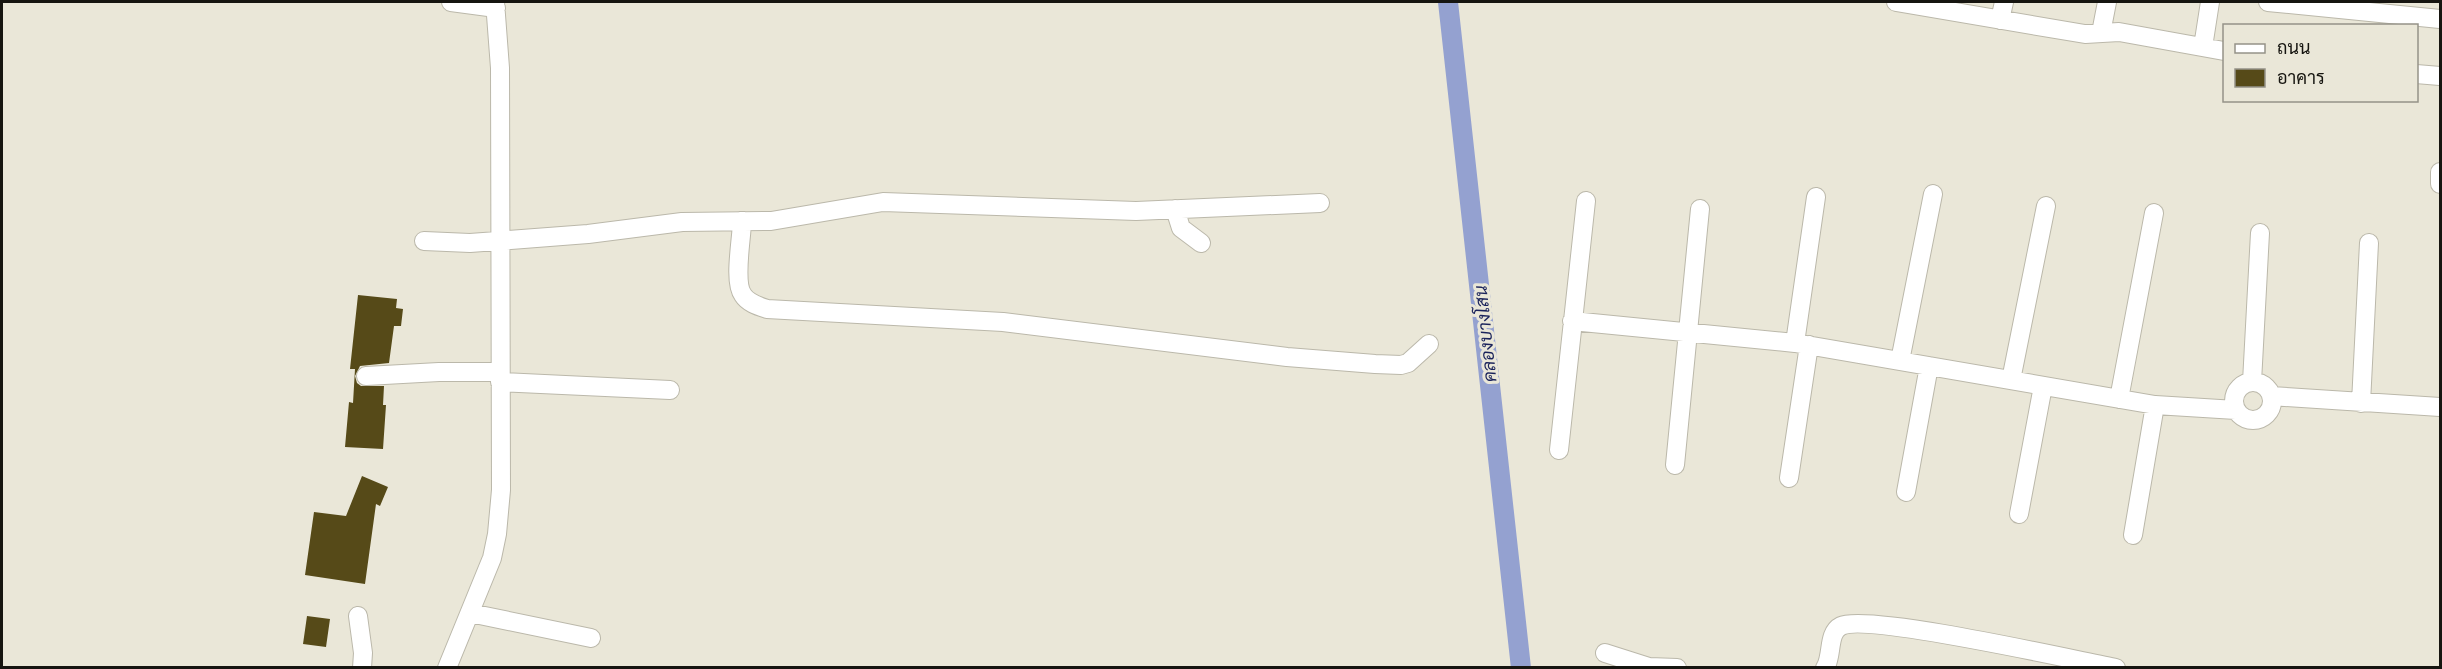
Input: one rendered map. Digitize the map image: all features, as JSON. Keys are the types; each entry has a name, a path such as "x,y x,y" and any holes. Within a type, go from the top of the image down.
{"street":[{"path":"447,668 484,581 497,534 501,490 500,68 496,5 451,2"},
{"path":"1900,2 2085,34 2119,32 2223,51"},
{"path":"2000,20 2004,2"},
{"path":"2102,33 2107,2"},
{"path":"2203,47 2210,2"},
{"path":"2268,2 2375,7 2440,19"},
{"path":"2418,74 2440,76"},
{"path":"2440,172 2440,184"},
{"path":"1900,361 1934,194"},
{"path":"1789,478 1816,196"},
{"path":"1560,450 1586,201"},
{"path":"424,240 470,243 588,234 682,222 789,218 883,202 1136,211 1320,202"},
{"path":"2011,380 2046,206"},
{"path":"1175,209 1181,228 1201,243"},
{"path":"1675,465 1700,209"},
{"path":"2119,399 2154,213"},
{"path":"742,221 738,283 743,296 754,305 767,309 1004,322 1276,355 1375,364 1408,363 1429,344"},
{"path":"2252,382 2260,233"},
{"path":"2361,402 2368,243"},
{"path":"1572,321 1802,344 2155,405 2236,410 2246,418 2259,418 2270,410 2271,396 2264,386 2252,382 2243,385 2236,392 2234,400 2236,410"},
{"path":"1906,492 1929,366"},
{"path":"366,376 439,372 670,390"},
{"path":"2019,513 2043,386"},
{"path":"2271,396 2440,407"},
{"path":"2133,535 2155,405"},
{"path":"470,613 591,638"},
{"path":"358,616 363,653 362,668"},
{"path":"1825,668 1833,635 1837,629 1850,623 1900,627 2116,668"},
{"path":"1605,653 1630,663 1649,667 1677,668"}],"building":[{"path":"358,295 397,299 396,308 403,309 401,326 394,326 389,363 360,366 355,376 357,383 361,386 384,386 383,405 386,405 383,449 345,447 349,402 353,403 355,369 350,369"},
{"path":"362,476 388,487 380,506 376,504 365,584 305,575 314,512 346,516"},
{"path":"307,616 330,619 326,647 303,644"}],"waterway":[{"name":"คลองบางโสน","path":"1448,2 1521,668"}]}
